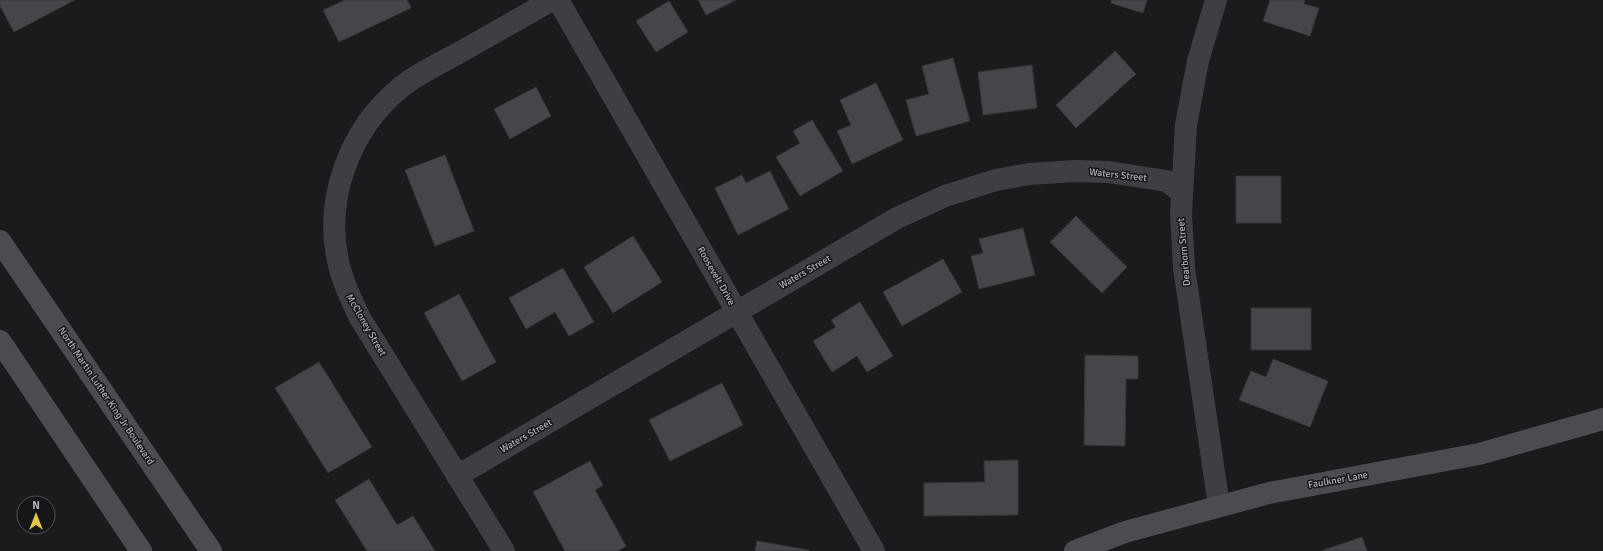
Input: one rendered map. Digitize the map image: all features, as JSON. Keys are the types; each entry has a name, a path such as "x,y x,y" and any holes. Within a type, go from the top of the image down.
{"main road":[{"name":"North Martin Luther King Jr Boulevard","path":"0,241 211,551"},
{"path":"0,341 141,551"},
{"name":"Faulkner Lane","path":"1075,551 1125,532 1269,493 1479,454 1603,419"}],"street":[{"name":"McCloney Street","path":"504,551 360,318 350,298 338,264 334,231 337,198 343,171 354,144 374,114 400,88 426,71 552,0"},
{"name":"Roosevelt Drive","path":"558,0 874,551"},
{"name":"Dearborn Street","path":"1216,0 1198,61 1186,126 1181,192 1181,214 1184,268 1219,506"},
{"name":"Waters Street","path":"457,476 897,218 945,196 996,180 1029,174 1075,171 1108,172 1167,181 1181,192"}],"building":[{"path":"0,0 75,0 14,32 0,6"},
{"path":"345,0 407,0 411,8 339,42 323,10"},
{"path":"698,0 736,0 706,15"},
{"path":"1111,0 1147,0 1143,13 1111,3"},
{"path":"1270,0 1305,0 1304,4 1319,8 1310,36 1263,21"},
{"path":"669,1 688,32 656,52 636,21"},
{"path":"1115,51 1136,74 1076,128 1056,105"},
{"path":"953,58 970,121 916,136 906,100 929,94 922,66"},
{"path":"1032,65 1037,108 983,115 978,72"},
{"path":"876,83 903,140 852,164 837,131 851,125 840,100"},
{"path":"536,87 551,116 510,139 494,109"},
{"path":"812,120 843,171 800,196 776,157 800,143 793,131"},
{"path":"445,155 474,231 435,246 405,170"},
{"path":"770,171 789,209 738,235 715,188 742,175 746,183"},
{"path":"1236,176 1281,176 1281,223 1236,223"},
{"path":"1076,216 1127,267 1102,293 1050,242"},
{"path":"1023,228 1035,275 979,289 971,256 983,253 979,239"},
{"path":"633,236 662,282 613,313 584,267"},
{"path":"943,259 962,292 902,326 883,292"},
{"path":"563,268 594,322 569,336 555,312 526,329 509,298"},
{"path":"459,294 496,362 462,381 424,313"},
{"path":"860,302 893,356 867,372 857,356 832,372 813,341 836,327 831,320"},
{"path":"1251,308 1311,308 1311,350 1251,350"},
{"path":"1085,355 1138,356 1138,379 1126,379 1125,446 1084,445"},
{"path":"1273,359 1328,381 1310,427 1239,400 1251,371 1266,377"},
{"path":"319,362 372,447 328,473 275,388"},
{"path":"722,383 743,425 670,461 649,420"},
{"path":"1018,460 1018,515 924,516 924,483 985,482 984,461"},
{"path":"590,461 603,485 595,490 626,546 618,551 565,551 533,492"},
{"path":"369,479 397,525 413,516 435,551 367,551 335,500"},
{"path":"1362,537 1367,551 1321,551"},
{"path":"757,541 809,550 809,551 755,551"}]}
